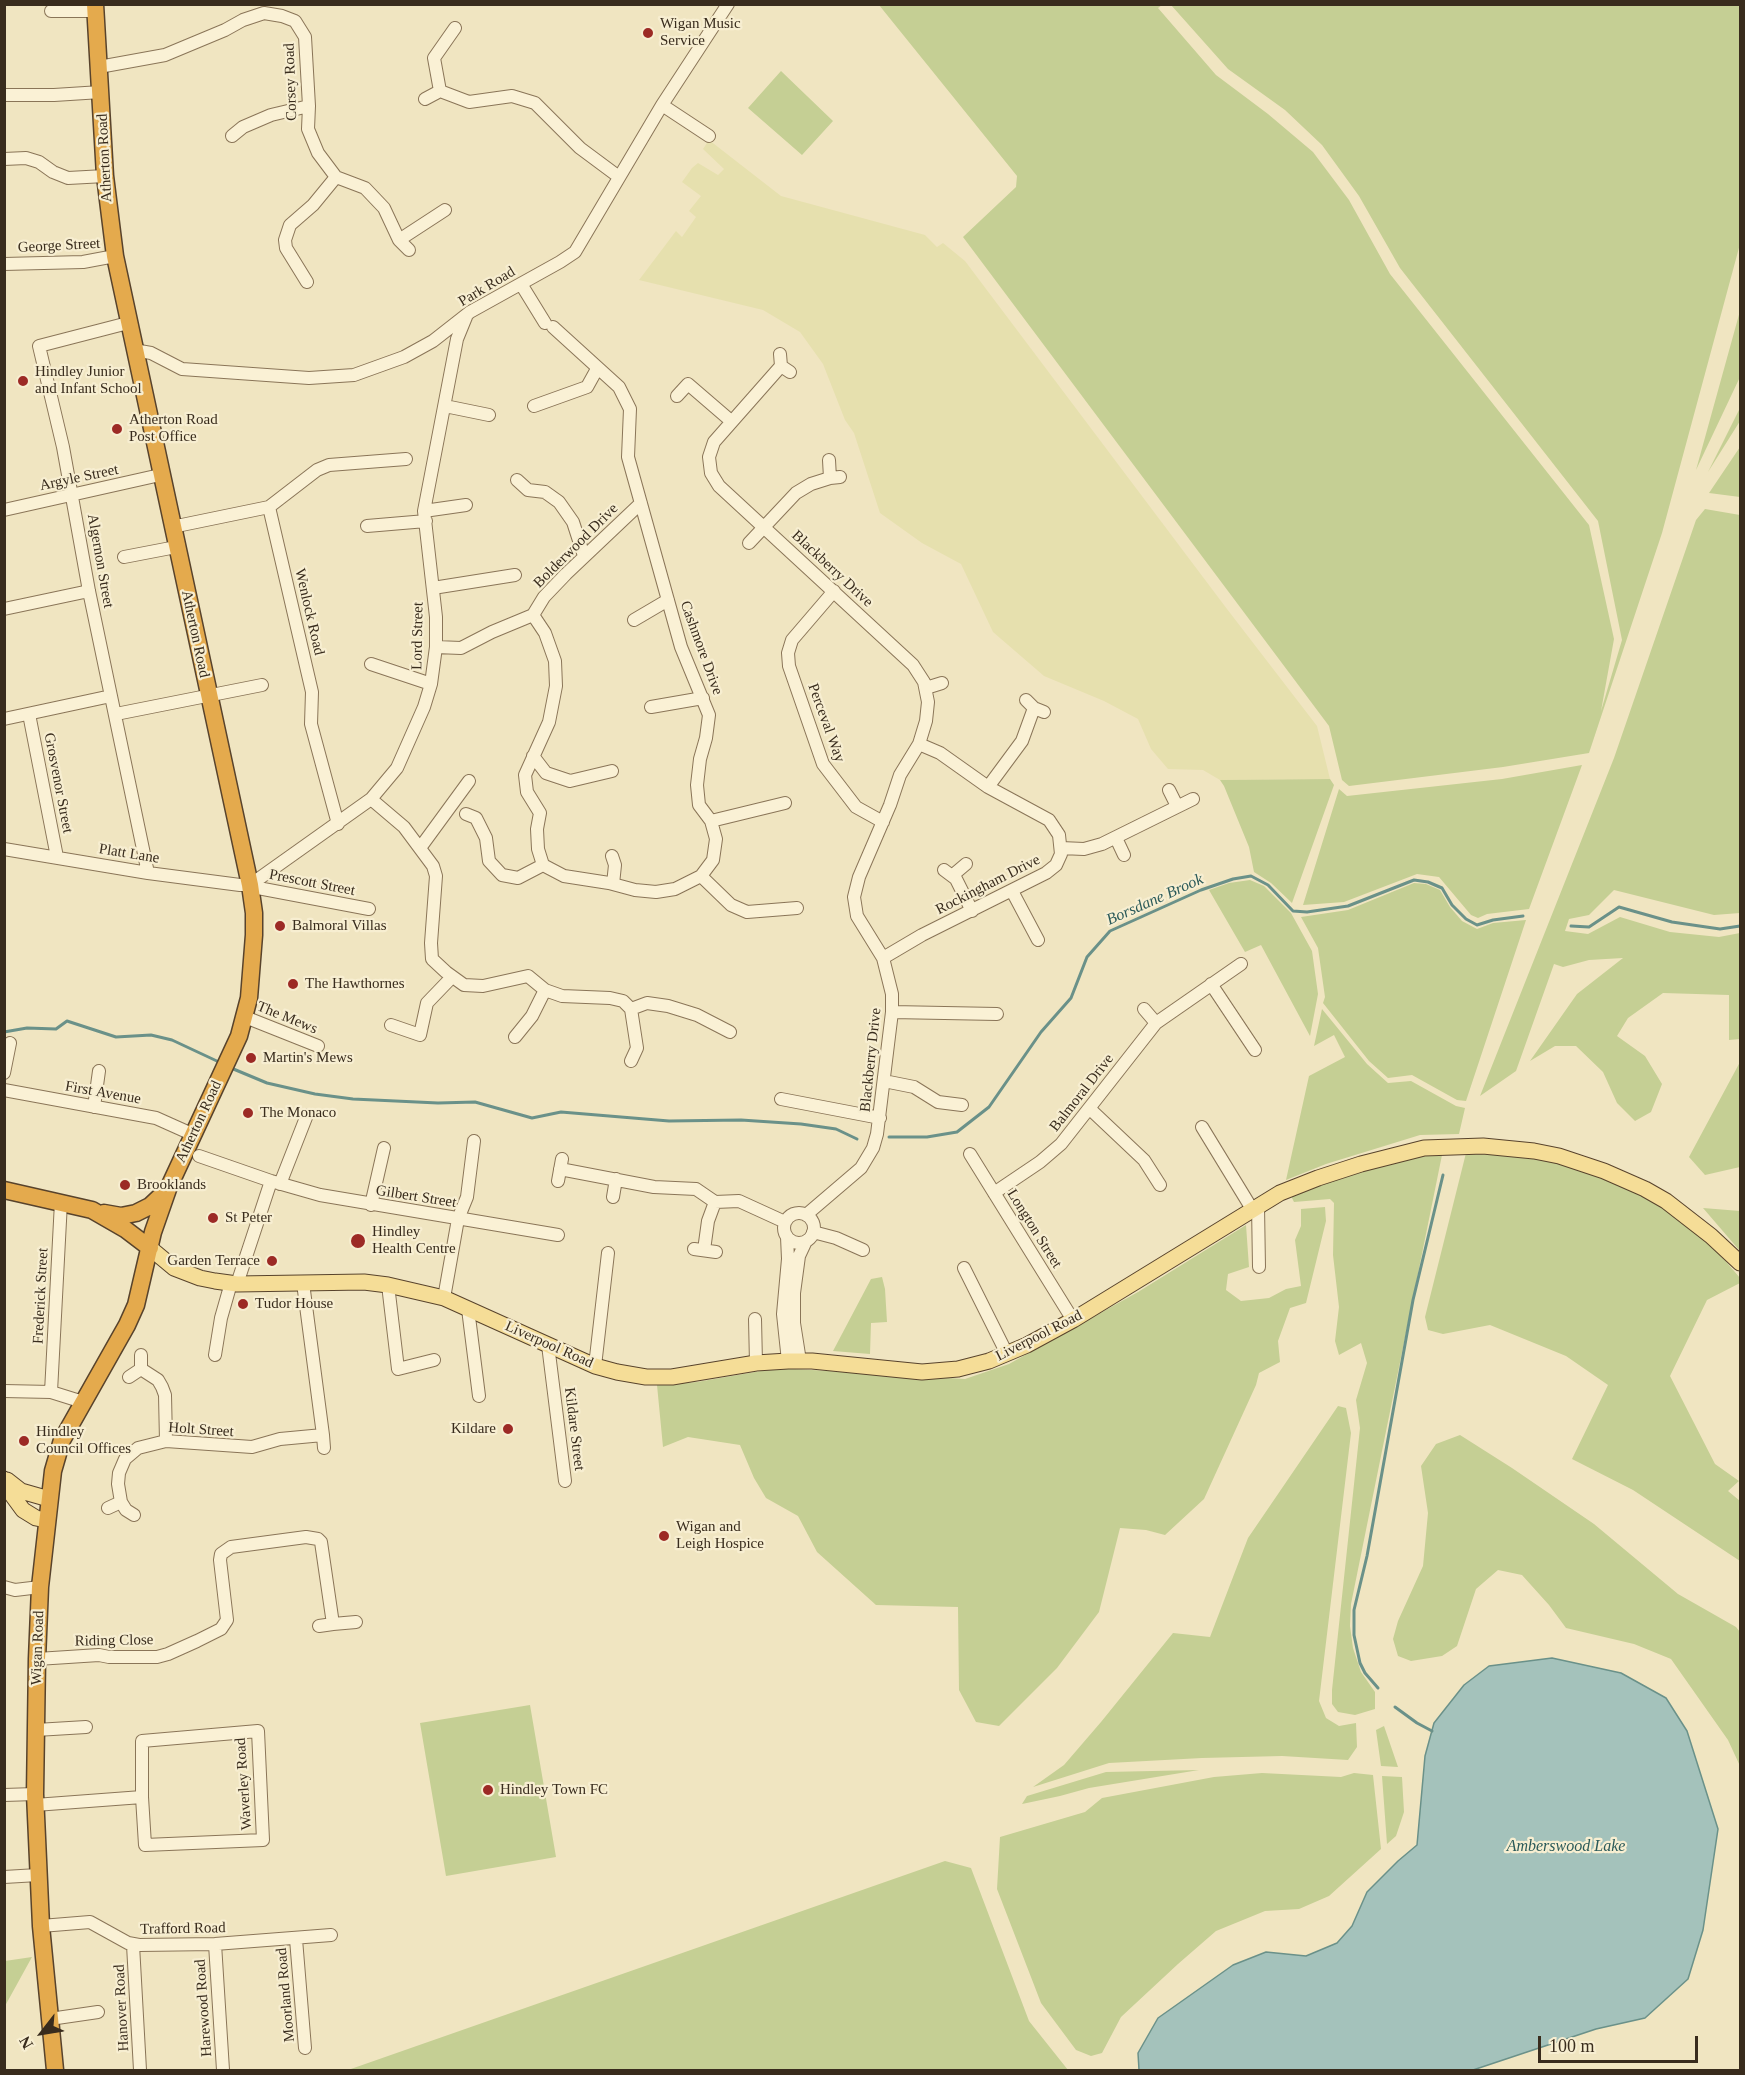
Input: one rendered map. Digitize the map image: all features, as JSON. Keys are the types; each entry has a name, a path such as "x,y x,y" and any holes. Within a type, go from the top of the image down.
{"highway":[{"name":"Atherton Road","path":"95,8 105,176 115,256 160,475 250,885 254,913 249,998 245,1017 230,1055 168,1189 150,1248"},
{"path":"4,1190 112,1215 136,1213 150,1206 168,1189"},
{"path":"92,1210 125,1229 150,1248"},
{"name":"Wigan Road","path":"56,2070 41,1926 35,1800 37,1659 46,1520 53,1471 60,1448 83,1401 127,1324 141,1287 150,1248"}],"main road":[{"name":"Liverpool Road","path":"150,1248 174,1268 200,1278 234,1283 364,1281 444,1298 595,1366 637,1375 672,1377 756,1363 794,1361 922,1372 972,1367 1007,1354 1073,1320 1280,1193 1318,1178 1406,1151 1445,1146 1510,1148 1558,1156 1604,1171 1645,1189 1689,1218 1740,1263"},
{"path":"4,1478 21,1491 49,1498"},
{"path":"4,1478 12,1495 23,1510 36,1518 46,1520"}],"street":[{"name":"Park Road","path":"134,350 151,353 182,369 309,378 354,375 404,357 433,341 467,315 575,252 663,105 728,4"},
{"path":"51,11 95,8"},
{"name":"Corsey Road","path":"99,67 165,55 225,30 263,9 295,21 305,37 308,129 318,153 336,177"},
{"path":"440,91 435,58 454,28"},
{"path":"425,99 440,91 469,102 513,96 535,103 580,148 619,177"},
{"path":"4,95 101,92"},
{"path":"663,105 709,136"},
{"path":"232,136 243,127 271,115 309,106"},
{"path":"4,159 26,158 39,162 53,172 68,178 105,176"},
{"path":"307,282 286,248 285,240 290,225 313,205 336,177 365,188 384,208 399,240 409,250"},
{"path":"399,240 445,210"},
{"name":"George Street","path":"4,264 82,262 115,256"},
{"name":"Cashmore Drive","path":"521,284 549,325 619,387 630,409 628,457 681,647 710,715 697,785 699,805 711,821 716,839 713,860 701,876"},
{"name":"Lord Street","path":"250,885 371,799 397,768 424,707 431,684 436,647 436,617 425,516 457,339 467,315"},
{"name":"Algernon Street","path":"128,323 39,346 72,494 88,591 148,873"},
{"name":"Blackberry Drive","path":"784,364 731,421 711,448 709,457 711,473 719,486 913,665 926,688 928,711 919,744 900,775 883,822 856,884 854,903 857,916 884,958 890,982 892,1012 880,1118 873,1148 861,1168 806,1215"},
{"path":"534,406 587,387 597,369"},
{"path":"677,396 685,380 731,421"},
{"path":"445,406 489,416"},
{"path":"172,528 269,507 317,470 329,465 406,459"},
{"path":"749,543 796,493 812,484 835,477 829,460"},
{"name":"Argyle Street","path":"4,510 160,475"},
{"path":"517,480 528,490 544,492 559,502 573,522 584,556"},
{"name":"Bolderwood Drive","path":"533,615 544,597 641,503"},
{"path":"367,526 466,506"},
{"name":"Wenlock Road","path":"269,507 312,692 311,724 338,824"},
{"path":"124,557 176,547"},
{"path":"433,588 515,575"},
{"path":"4,609 88,591"},
{"name":"Perceval Way","path":"834,591 795,635 784,644 789,666 823,764 856,807 883,822"},
{"path":"634,620 668,600"},
{"path":"436,647 461,648 533,615 545,633 555,661 556,686 549,723 525,775 527,792 540,813 537,830 538,849 543,865 564,876 656,892 675,889 701,876 731,905 747,912 798,908"},
{"path":"370,664 431,684"},
{"path":"926,688 942,683"},
{"path":"116,714 262,685"},
{"path":"4,719 111,696"},
{"path":"651,707 703,699"},
{"path":"988,786 1022,741 1035,707"},
{"name":"Grosvenor Street","path":"29,714 57,857"},
{"path":"919,744 940,753 988,786 1049,820 1059,835 1061,848 1091,848 1116,838 1193,798"},
{"path":"533,756 546,773 570,781 612,771"},
{"path":"420,848 469,781"},
{"path":"1169,790 1178,806"},
{"path":"371,799 404,827 433,866 436,876 432,959 464,986 483,986 528,976 545,990 562,996 610,998 623,1001 631,1010 637,1048 631,1061"},
{"path":"711,821 785,803"},
{"path":"466,814 476,818 486,838 489,861 501,875 518,878 543,865"},
{"path":"1116,838 1124,855"},
{"name":"Rockingham Drive","path":"884,958 929,931 1052,870 1059,859 1061,848"},
{"name":"Platt Lane","path":"4,849 148,873 250,885"},
{"path":"612,856 615,865 613,884"},
{"path":"966,864 949,872 972,911"},
{"name":"Prescott Street","path":"250,885 369,909"},
{"path":"1012,891 1038,940"},
{"name":"Balmoral Drive","path":"994,1193 1051,1154 1071,1134 1136,1046 1156,1023 1241,964"},
{"path":"391,1025 420,1035 427,1003 452,977"},
{"path":"1211,984 1256,1050"},
{"path":"515,1037 532,1016 545,990"},
{"path":"631,1010 647,1003 668,1006 697,1015 730,1032"},
{"path":"1144,1010 1156,1023"},
{"path":"892,1012 997,1014"},
{"name":"The Mews","path":"245,1017 318,1046"},
{"path":"4,1073 10,1043"},
{"path":"94,1107 99,1071"},
{"path":"884,1081 914,1087 938,1102 962,1105"},
{"name":"First Avenue","path":"4,1090 156,1118 194,1135"},
{"path":"781,1099 880,1118"},
{"path":"1090,1109 1144,1160 1160,1185"},
{"path":"215,1356 221,1318 234,1283 275,1182 307,1115"},
{"path":"1202,1126 1255,1207 1259,1268"},
{"path":"444,1298 458,1219 467,1197 474,1141"},
{"path":"371,1205 384,1148"},
{"name":"Longton Street","path":"970,1154 1073,1320"},
{"name":"Gilbert Street","path":"199,1156 320,1195 558,1235"},
{"path":"560,1170 654,1187 696,1189 714,1202 740,1201 785,1222"},
{"path":"613,1197 616,1179"},
{"name":"Frederick Street","path":"51,1392 61,1202"},
{"path":"705,1250 708,1221 714,1202"},
{"path":"796,1214 806,1215 813,1224 799,1256 795,1293 794,1361 783,1314 788,1259 784,1227 791,1215 796,1214"},
{"path":"787,1237 798,1243 809,1237 836,1238 863,1250"},
{"path":"595,1366 608,1252"},
{"path":"963,1268 1007,1354"},
{"path":"303,1283 324,1448"},
{"path":"388,1285 398,1369 434,1360"},
{"path":"468,1309 479,1396"},
{"path":"755,1319 756,1363"},
{"name":"Kildare Street","path":"548,1345 565,1481"},
{"path":"141,1355 141,1369"},
{"path":"129,1377 141,1369"},
{"path":"141,1369 158,1380 165,1395 166,1441"},
{"path":"4,1391 51,1392 83,1401"},
{"name":"Holt Street","path":"121,1503 119,1473 125,1459 138,1448 166,1441 252,1448 295,1436 323,1435"},
{"path":"108,1508 121,1503 134,1515"},
{"name":"Riding Close","path":"37,1659 99,1655 158,1657 197,1641 220,1629 227,1620 221,1554 231,1547 306,1537 318,1539 321,1542 333,1624"},
{"path":"4,1587 15,1590 40,1587"},
{"path":"319,1626 356,1623"},
{"path":"36,1730 86,1727"},
{"name":"Waverley Road","path":"258,1731 263,1840 145,1845 142,1797 142,1741 258,1731"},
{"path":"4,1795 35,1800 142,1797"},
{"path":"4,1877 38,1875"},
{"name":"Trafford Road","path":"41,1926 90,1922 133,1945 215,1944 331,1935"},
{"name":"Moorland Road","path":"296,1939 306,2048"},
{"name":"Harewood Road","path":"215,1944 225,2070"},
{"name":"Hanover Road","path":"133,1945 140,2070"},
{"path":"50,2019 98,2012"}],"shaded area":[{"path":"709,140 781,196 925,235 937,247 943,243 965,261 1317,726 1330,779 1220,780 1203,770 1168,769 1151,749 1138,719 1104,701 1044,676 993,632 961,564 922,543 880,513 854,433 845,420 823,364 800,332 763,310 639,280 676,231 682,237 696,217 689,211 701,196 682,182 692,168 698,163 718,175 724,169 703,149"}],"green space":[{"path":"879,5 1162,5 1158,8 1216,75 1313,152 1349,200 1390,274 1589,525 1614,639 1601,711 1622,640 1598,521 1400,268 1359,196 1322,145 1285,110 1228,69 1171,5 1740,5 1740,244 1662,533 1589,753 1503,767 1349,786 1342,780 1329,726 963,237 1016,187 1017,176"},
{"path":"781,71 833,121 802,155 748,108"},
{"path":"1740,311 1740,377 1696,470"},
{"path":"1740,408 1740,421 1708,472"},
{"path":"1740,447 1740,497 1709,493"},
{"path":"1705,509 1740,515 1740,913 1714,915 1614,890 1589,915 1569,919 1565,931 1588,934 1620,917 1670,932 1719,937 1740,933 1740,1039 1729,1040 1729,995 1663,993 1628,1018 1617,1036 1645,1056 1662,1084 1651,1112 1635,1121 1617,1103 1603,1072 1576,1046 1555,1046 1530,1061 1577,994 1623,958 1589,960 1563,967 1554,964 1516,1071 1480,1096 1614,758 1696,520"},
{"path":"1582,765 1529,909 1487,914 1478,918 1471,915 1439,877 1417,874 1344,902 1303,905 1339,789 1347,796 1502,779"},
{"path":"1330,779 1334,785 1292,903 1271,883 1254,872 1249,847 1220,780"},
{"path":"1250,880 1264,886 1291,913 1312,951 1318,994 1310,1036 1261,945 1245,952 1209,890 1229,883"},
{"path":"1414,883 1426,884 1440,890 1462,921 1477,929 1493,923 1526,920 1466,1101 1457,1100 1412,1075 1388,1078 1369,1061 1323,1003 1325,997 1318,948 1301,917 1348,910"},
{"path":"1322,1009 1367,1064 1388,1083 1411,1081 1456,1106 1465,1108 1459,1134 1420,1135 1326,1164 1286,1180 1309,1076 1345,1057 1334,1035 1314,1046"},
{"path":"1740,1062 1740,1167 1705,1175 1689,1157"},
{"path":"1466,1153 1527,1157 1589,1168 1657,1201 1712,1245 1740,1278 1740,1283 1707,1300 1670,1376 1715,1464 1739,1481 1728,1491 1740,1501 1740,1561 1633,1490 1572,1459 1608,1385 1566,1356 1490,1325 1443,1334 1428,1330 1425,1317"},
{"path":"1442,1155 1351,1604 1350,1626 1353,1648 1361,1672 1375,1692 1375,1709 1355,1715 1338,1712 1332,1704 1332,1690 1360,1428 1356,1400 1367,1363 1361,1343 1339,1355 1335,1341 1339,1307 1333,1255 1334,1203 1330,1199 1294,1202 1291,1196 1311,1187 1393,1162 1422,1156"},
{"path":"1325,1207 1326,1221 1306,1303 1290,1308 1278,1341 1280,1362 1259,1373 1256,1385 1204,1499 1165,1535 1146,1530 1120,1528 1099,1612 1057,1668 999,1726 976,1722 959,1690 958,1607 876,1605 817,1552 798,1516 766,1498 754,1478 740,1445 688,1437 663,1447 657,1385 697,1382 778,1368 965,1379 1009,1364 1138,1292 1246,1225 1249,1267 1228,1274 1226,1290 1241,1301 1269,1298 1286,1289 1301,1286 1295,1240 1301,1226 1301,1209"},
{"path":"1703,1208 1740,1211 1740,1251"},
{"path":"882,1277 887,1322 871,1323 870,1354 833,1351 871,1279"},
{"path":"1338,1406 1346,1408 1351,1433 1319,1701 1326,1718 1339,1726 1356,1723 1357,1747 1348,1760 1282,1756 1109,1763 1033,1787 1064,1765 1173,1633 1210,1637 1248,1538"},
{"path":"1460,1435 1594,1524 1678,1594 1736,1627 1740,1632 1740,1766 1728,1740 1671,1659 1634,1644 1566,1628 1522,1575 1498,1570 1476,1589 1457,1646 1442,1656 1411,1661 1398,1656 1393,1639 1398,1621 1423,1566 1428,1513 1421,1466 1436,1444"},
{"name":"Hindley Town FC","path":"530,1705 556,1857 446,1876 420,1723"},
{"path":"1384,1726 1398,1767 1381,1766 1376,1730"},
{"path":"1199,1770 1089,1788 1022,1804 1027,1796 1106,1772"},
{"path":"1262,1773 1341,1777 1354,1773 1373,1775 1381,1849 1329,1896 1299,1909 1265,1911 1216,1931 1121,2017 1102,2053 1091,2056 1076,2050 1041,2003 997,1889 1000,1837 1085,1812 1102,1798 1214,1777"},
{"path":"1382,1776 1402,1777 1404,1812 1396,1836 1387,1844"},
{"path":"945,1861 971,1868 1029,2021 1068,2070 348,2070"},
{"path":"32,1957 5,2006 5,1961"}],"water":[{"name":"Amberswood Lake","path":"1552,1658 1621,1673 1666,1698 1687,1731 1718,1829 1703,1930 1688,1979 1645,2018 1596,2029 1473,2070 1139,2070 1138,2053 1158,2018 1233,1965 1266,1952 1306,1956 1337,1943 1352,1926 1367,1892 1417,1845 1425,1756 1434,1723 1464,1685 1489,1666"}],"waterway":[{"name":"Borsdane Brook","path":"889,1137 927,1137 957,1132 989,1107 1041,1032 1071,998 1087,957 1110,931 1201,890 1233,879 1251,876 1268,885 1293,911 1307,912 1348,906 1414,880 1428,882 1442,888 1452,905 1466,919 1477,925 1493,920 1523,916"},
{"name":"Borsdane Brook","path":"1571,926 1589,927 1619,907 1672,922 1720,929 1740,926"},
{"path":"4,1032 27,1028 56,1029 67,1021 116,1037 151,1035 172,1040 219,1062"},
{"path":"231,1068 267,1083 315,1094 353,1099 438,1103 475,1102 532,1118 561,1112 669,1121 741,1120 801,1124 836,1129 857,1139"},
{"path":"1378,1688 1360,1663 1354,1635 1354,1610 1367,1556 1413,1300 1443,1175"},
{"path":"1395,1707 1432,1731"}],"place":[{"name":"Wigan Music Service","path":"648,33"},
{"name":"Hindley Junior and Infant School","path":"23,381"},
{"name":"Atherton Road Post Office","path":"117,429"},
{"name":"Balmoral Villas","path":"280,926"},
{"name":"The Hawthornes","path":"293,984"},
{"name":"Martin's Mews","path":"251,1058"},
{"name":"The Monaco","path":"248,1113"},
{"name":"Brooklands","path":"125,1185"},
{"name":"St Peter","path":"213,1218"},
{"name":"Hindley Health Centre","path":"358,1241"},
{"name":"Garden Terrace","path":"272,1261"},
{"name":"Tudor House","path":"243,1304"},
{"name":"Kildare","path":"508,1429"},
{"name":"Hindley Council Offices","path":"24,1441"},
{"name":"Wigan and Leigh Hospice","path":"664,1536"},
{"name":"Hindley Town FC","path":"488,1790"}]}
